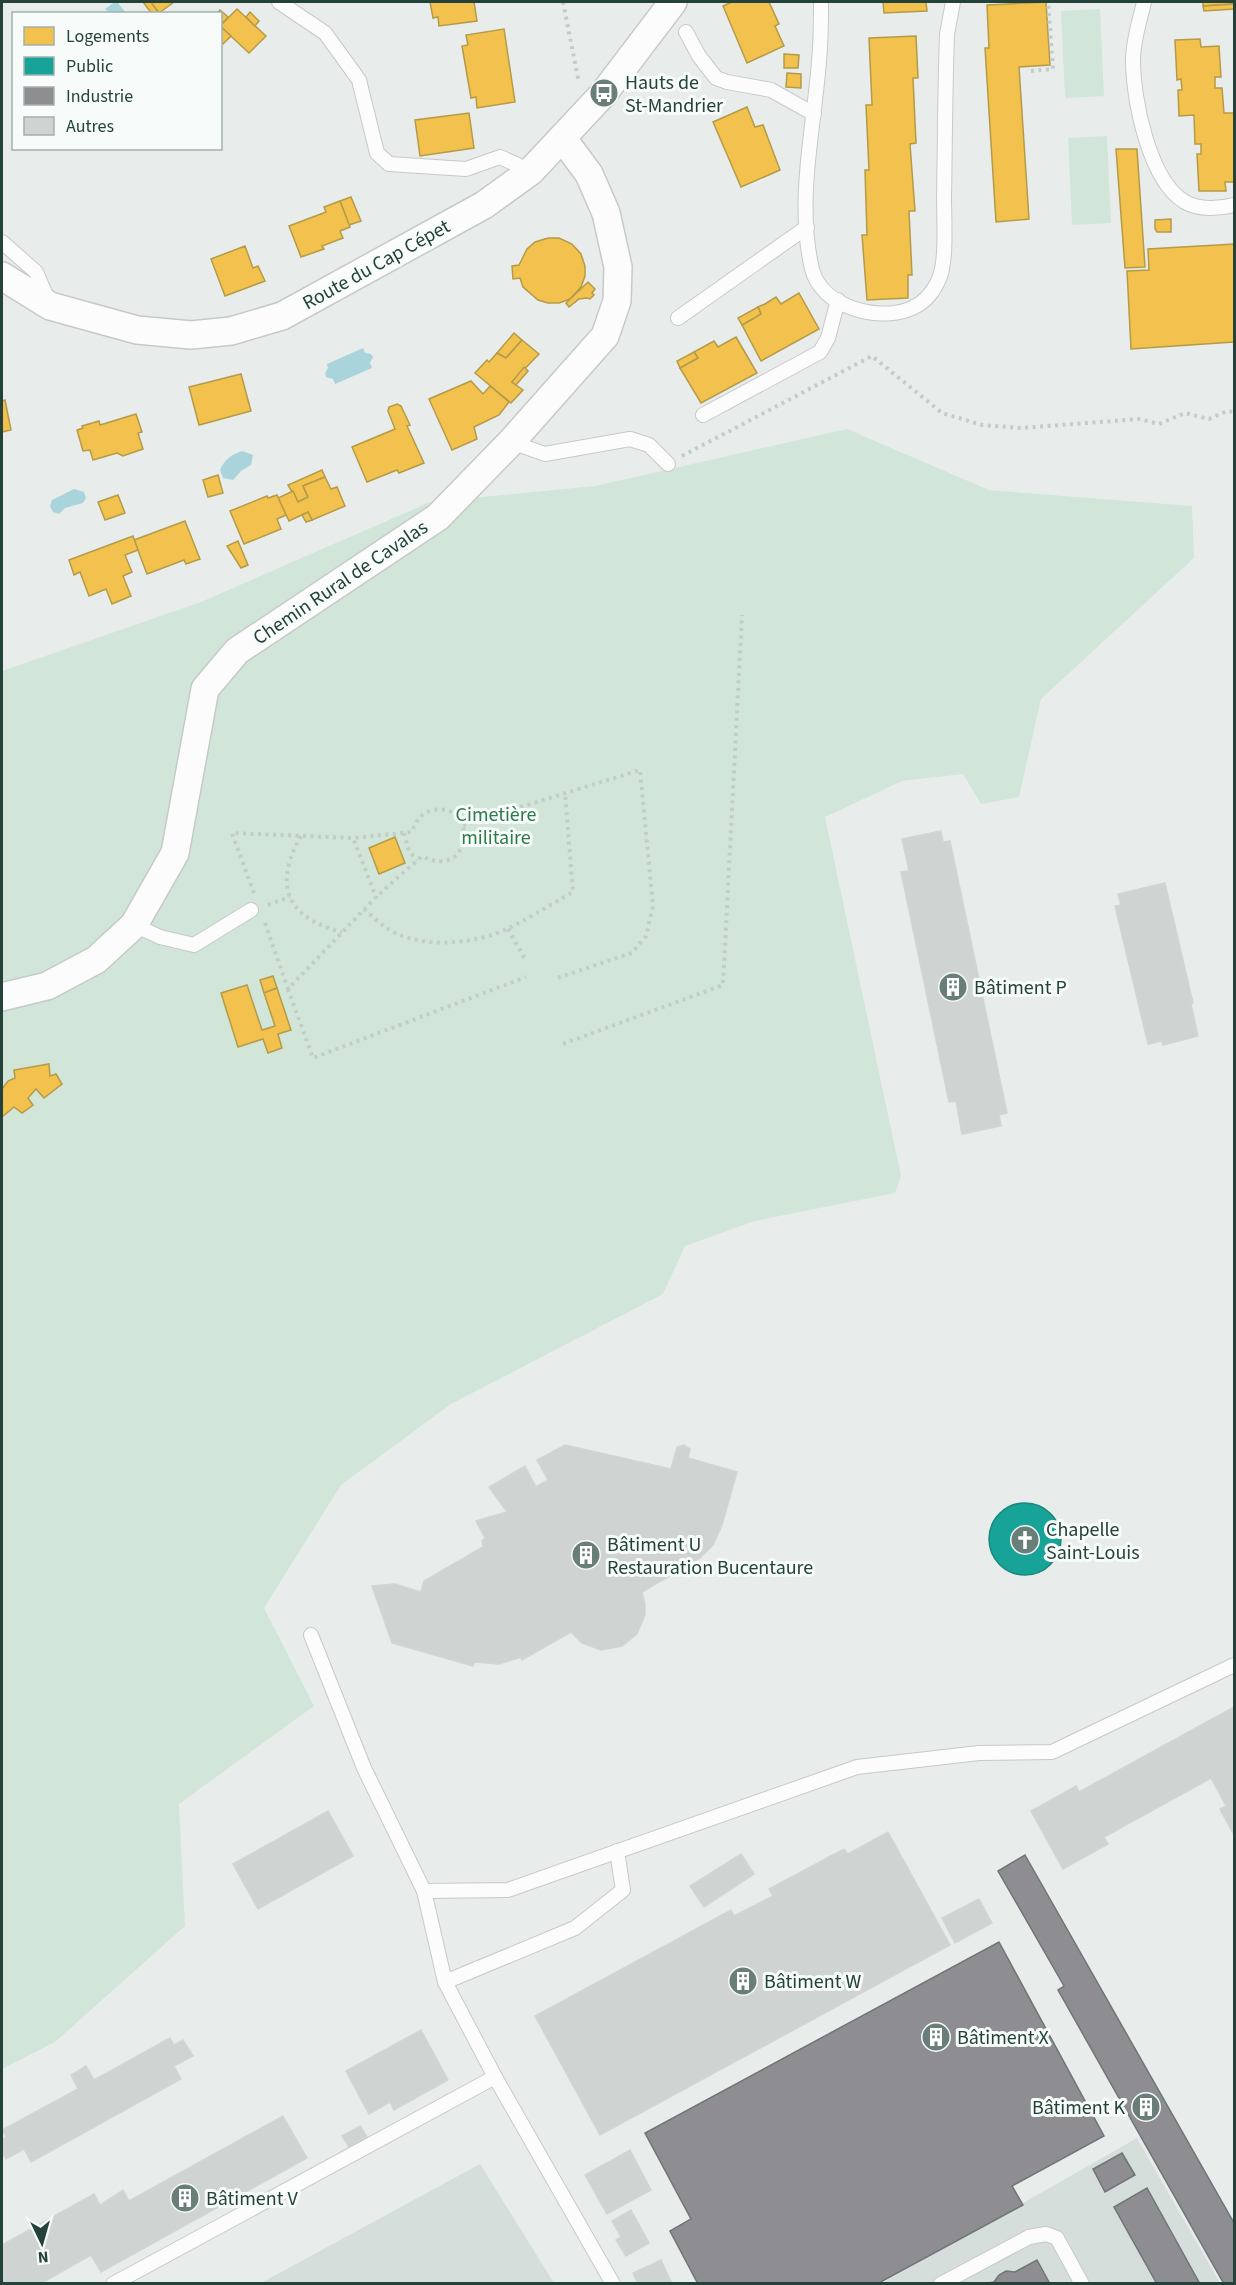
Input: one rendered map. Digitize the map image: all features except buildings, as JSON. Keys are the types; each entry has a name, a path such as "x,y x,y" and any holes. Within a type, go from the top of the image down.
{"street":[{"name":"Route du Cap Cépet","path":"2,276 50,306 137,330 190,335 231,331 282,316 484,205 531,171 610,86 673,2"},
{"name":"Chemin Rural de Cavalas","path":"2,997 47,986 96,960 134,925 175,853 205,689 237,651 438,517 511,442 605,336 617,301 618,267 606,213 589,174 575,152 563,139"}],"lane":[{"path":"279,2 326,33 359,80 377,153 389,164 466,169 500,157 531,171"},
{"path":"821,2 819,60 807,178 807,227 813,271 826,291 849,307 867,312 906,310 921,303 933,291 940,277 944,234 947,34 953,2"},
{"path":"1144,2 1133,58 1134,79 1144,132 1150,150 1166,182 1176,195 1187,203 1214,208 1234,205"},
{"path":"686,32 699,56 716,78 771,90 814,114"},
{"path":"678,318 807,227"},
{"path":"2,242 36,272 50,306"},
{"path":"703,416 820,352 828,338 838,300"},
{"path":"511,442 545,454 630,439 649,445 668,464"},
{"path":"134,925 160,937 194,945 256,908"},
{"path":"311,1635 364,1768 424,1891 445,1982 495,2077 613,2283"},
{"path":"424,1891 508,1890 857,1767 979,1753 1052,1752 1234,1665"},
{"path":"445,1982 575,1928 623,1890 617,1851"},
{"path":"113,2283 495,2077"},
{"path":"942,2283 1029,2237 1046,2234 1057,2238 1082,2283"}],"path":[{"path":"563,2 584,115"},
{"path":"1031,70 1053,69 1048,2"},
{"path":"668,464 872,356 942,413 982,425 1021,428 1138,419 1159,424 1185,413 1209,419 1227,411 1234,412"},
{"path":"563,1044 723,985 742,615"},
{"path":"463,825 640,770 653,906 646,936 632,953 557,978"},
{"path":"364,909 386,928 413,939 439,942 480,939 508,929 573,892 566,793"},
{"path":"288,989 376,897 422,856 439,862 447,861 455,856 464,842 463,825 457,816 439,809 421,816 412,832 404,833 353,838 232,833 256,908 313,1058 526,977"},
{"path":"404,833 409,851 417,860"},
{"path":"301,836 291,854 286,873 290,897 302,915 322,927 342,932"},
{"path":"353,838 376,897"},
{"path":"508,929 525,959"}],"shaded area":[{"path":"1137,2138 1220,2283 881,2284"},
{"path":"480,2164 554,2283 261,2283"}],"green space":[{"path":"1100,9 1104,96 1065,98 1061,11"},
{"path":"1107,136 1111,223 1072,225 1068,138"},
{"name":"Cimetière militaire","path":"847,429 989,490 1192,506 1194,558 1041,699 1019,797 981,804 963,774 902,781 825,817 901,1176 895,1193 755,1221 685,1246 663,1294 451,1404 341,1485 264,1608 314,1706 179,1804 185,1926 55,2042 2,2069 2,671 201,602 430,502 595,486"}],"water":[{"path":"117,2 125,12 108,12 105,9"},
{"path":"363,348 365,353 373,357 370,363 372,368 335,384 333,379 326,377 327,364"},
{"path":"242,451 253,455 251,465 233,480 223,478 220,470 226,460"},
{"path":"74,489 84,492 86,498 83,503 65,508 59,514 53,512 50,506 52,500"}],"place":[{"name":"Hauts de St-Mandrier","path":"604,93"},
{"name":"Bâtiment P","path":"953,987"},
{"name":"Chapelle Saint-Louis","path":"1025,1540"},
{"name":"Bâtiment U Restauration Bucentaure","path":"586,1555"},
{"name":"Bâtiment W","path":"743,1981"},
{"name":"Bâtiment X","path":"936,2037"},
{"name":"Bâtiment K","path":"1146,2107"},
{"name":"Bâtiment V","path":"185,2198"}]}
